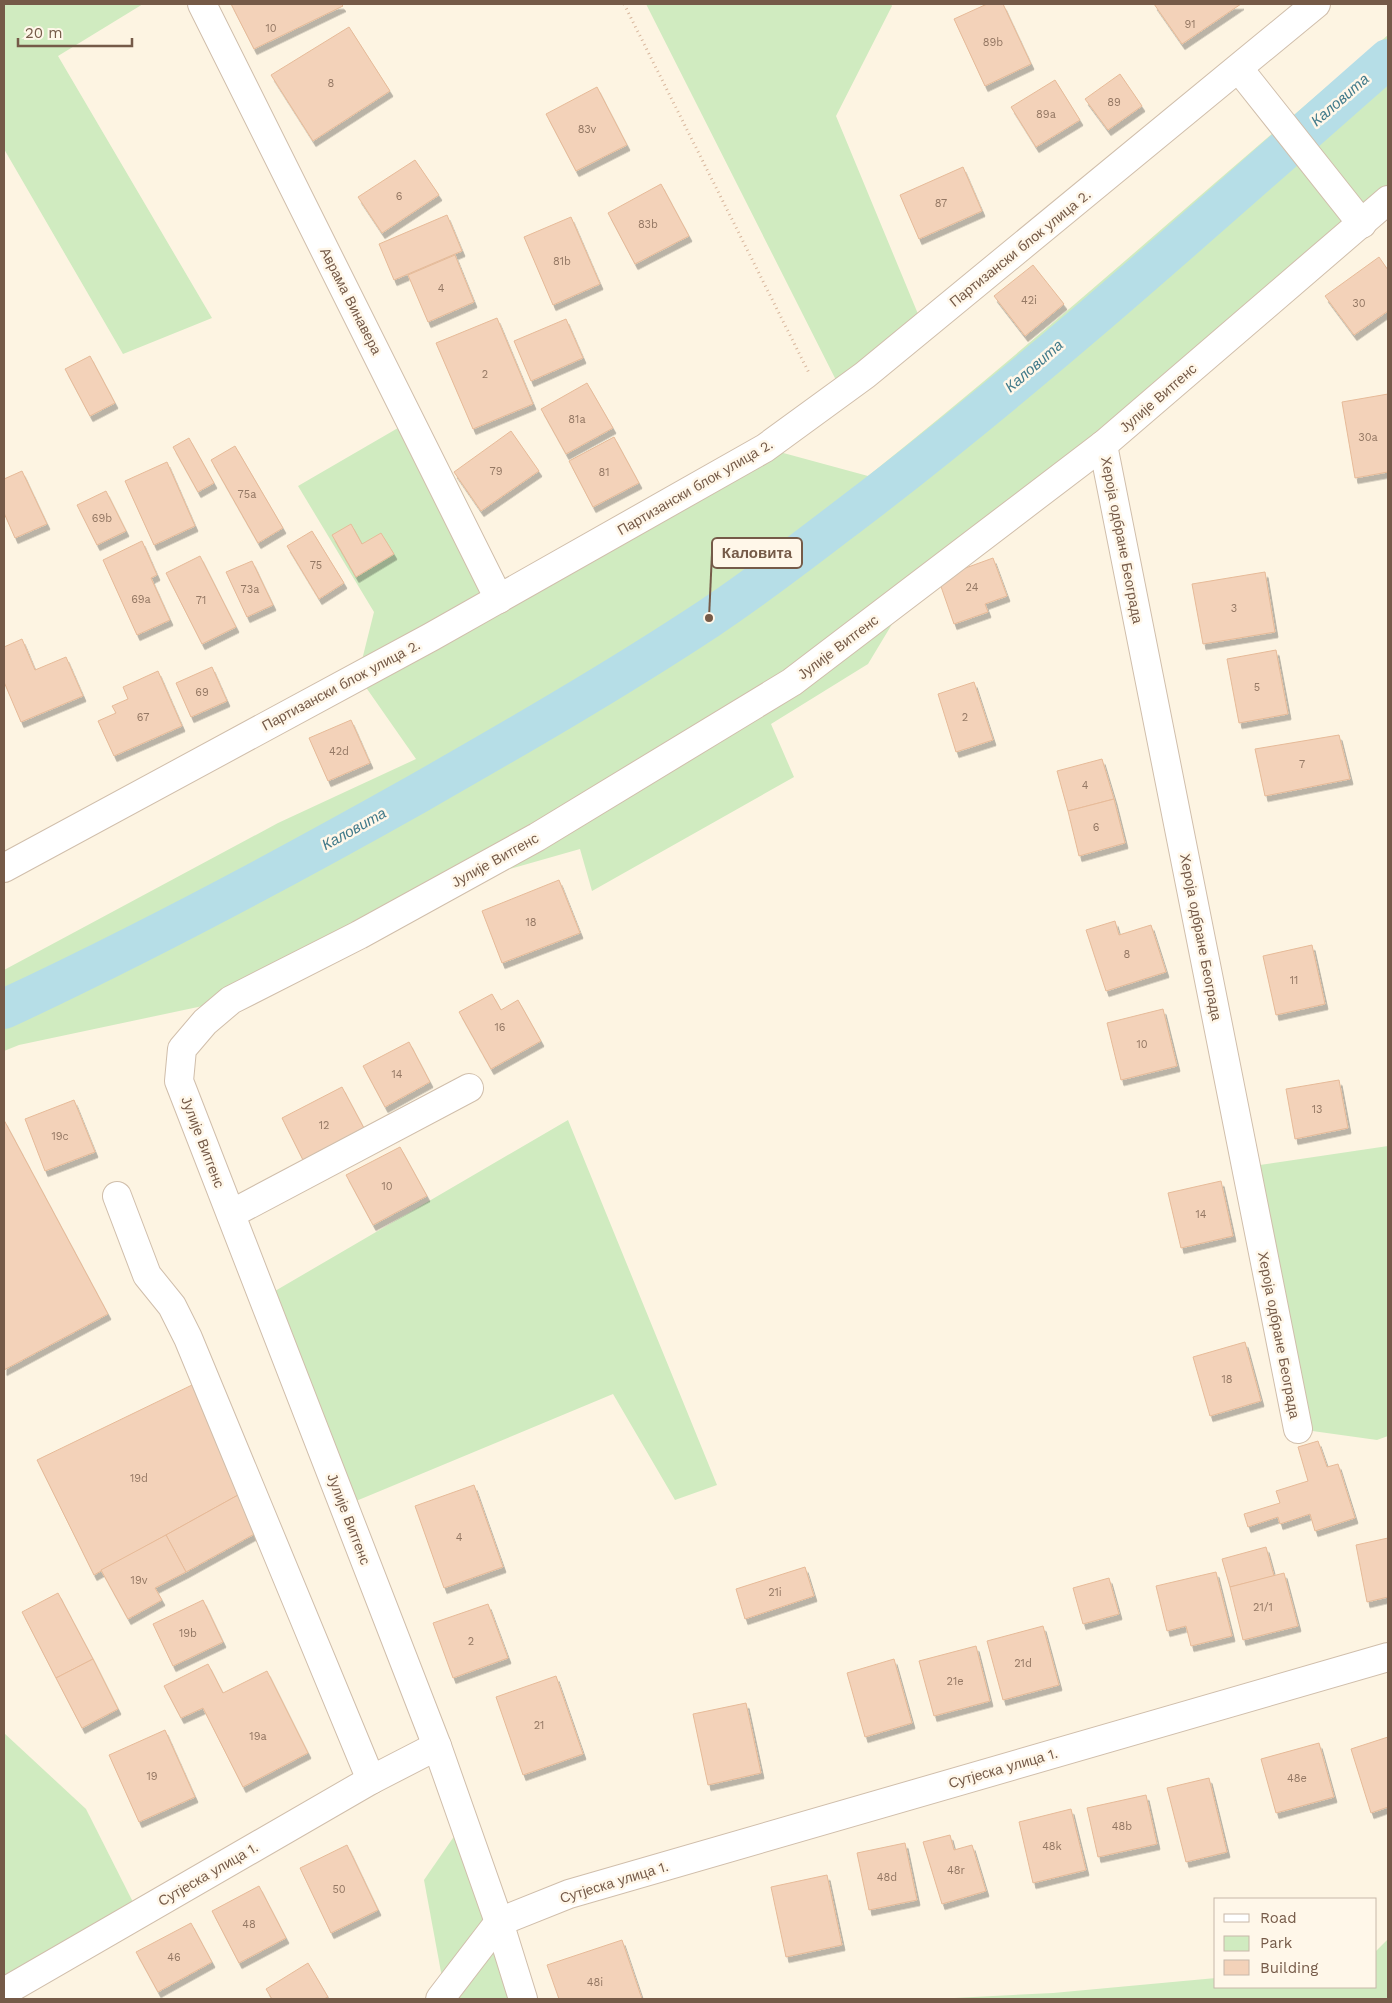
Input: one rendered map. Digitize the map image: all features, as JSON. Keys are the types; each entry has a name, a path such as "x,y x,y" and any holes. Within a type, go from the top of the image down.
{"street":[{"name":"Аврама Винавера","path":"202,4 499,599"},
{"name":"Партизански блок улица 2.","path":"4,868 499,599 765,448 825,405 1316,4"},
{"path":"1239,68 1362,224"},
{"name":"Јулије Витгенс","path":"437,1746 179,1081 182,1049 205,1022 231,1000 359,935 537,837 792,682 1103,445 1388,200"},
{"name":"Хероја одбране Београда","path":"1103,445 1298,1430"},
{"path":"231,1214 469,1088"},
{"path":"117,1196 148,1275 172,1306 188,1338 371,1780"},
{"name":"Сутјеска улица 1.","path":"499,1922 569,1894 1388,1657"},
{"path":"437,1746 524,1999"},
{"name":"Сутјеска улица 1.","path":"4,1992 371,1780 437,1746"},
{"path":"440,1999 499,1922"}],"path":[{"path":"624,4 825,405"}],"green space":[{"path":"4,4 143,4 58,56 212,318 123,354 4,149"},
{"path":"646,4 891,4 892,6 836,116 923,326 842,392"},
{"path":"1388,35 1388,201 912,591 868,664 771,724 794,777 592,891 580,849 446,887 231,1000 19,1045 4,1051 4,970 278,823 416,759 358,676 374,612 298,486 410,421 499,599 765,448 868,476 1065,313"},
{"path":"568,1120 717,1485 675,1500 613,1394 344,1506 263,1298"},
{"path":"1388,1146 1388,1436 1377,1440 1298,1429 1246,1167"},
{"path":"4,1733 86,1809 139,1914 4,1992"},
{"path":"464,1822 522,1999 446,1999 424,1880"},
{"path":"1388,1939 1388,1999 934,1999 1053,1993 1214,1978 1214,1988 1377,1988 1377,1950"}],"building":[{"path":"231,4 341,4 343,6 254,49"},
{"path":"987,4 1003,4 1031,64 985,86 954,19"},
{"path":"1154,4 1241,4 1182,44"},
{"path":"349,27 390,91 313,141 271,75"},
{"path":"1120,74 1142,106 1108,130 1085,99"},
{"path":"1055,80 1080,120 1036,147 1011,107"},
{"path":"597,87 627,145 576,171 546,114"},
{"path":"415,160 439,195 382,233 358,197"},
{"path":"963,167 982,211 919,239 900,195"},
{"path":"661,184 689,236 635,264 608,213"},
{"path":"447,215 462,251 394,280 379,244"},
{"path":"571,217 600,284 553,305 524,237"},
{"path":"455,255 474,302 428,322 408,275"},
{"path":"1379,257 1388,270 1388,311 1354,335 1325,296"},
{"path":"1033,265 1064,304 1025,336 994,296"},
{"path":"497,318 533,404 473,429 436,343"},
{"path":"566,319 583,358 531,381 514,341"},
{"path":"90,356 115,403 90,416 65,369"},
{"path":"587,383 613,428 566,454 541,409"},
{"path":"1388,394 1388,472 1355,478 1342,402"},
{"path":"511,431 539,471 481,511 454,472"},
{"path":"614,437 639,483 593,507 569,461"},
{"path":"189,438 214,483 198,492 173,447"},
{"path":"235,446 283,528 258,543 211,460"},
{"path":"167,462 195,526 154,545 125,481"},
{"path":"22,471 47,524 15,538 4,513 4,479"},
{"path":"106,491 126,531 97,545 77,505"},
{"path":"351,524 362,544 381,533 394,554 356,577 332,535"},
{"path":"312,531 344,583 319,599 287,546"},
{"path":"142,541 157,575 151,578 170,620 137,635 103,560"},
{"path":"200,556 236,627 202,644 166,573"},
{"path":"993,558 1007,596 985,604 988,612 954,624 938,578"},
{"path":"252,561 273,605 247,617 226,572"},
{"path":"1265,572 1275,632 1203,644 1192,584"},
{"path":"22,639 35,670 66,657 83,696 21,722 4,682 4,647"},
{"path":"1276,650 1288,714 1239,723 1227,659"},
{"path":"212,667 227,701 191,717 176,683"},
{"path":"158,671 182,726 114,756 98,721 116,713 112,706 128,699 123,687"},
{"path":"974,682 993,740 956,752 938,694"},
{"path":"351,720 370,763 328,781 309,738"},
{"path":"1339,735 1350,779 1265,796 1255,749"},
{"path":"1102,759 1114,799 1068,811 1057,771"},
{"path":"1114,799 1125,843 1079,856 1068,811"},
{"path":"559,880 580,933 502,963 482,911"},
{"path":"1115,921 1119,935 1151,925 1166,972 1106,991 1086,930"},
{"path":"1312,945 1325,1004 1276,1015 1263,956"},
{"path":"492,994 501,1010 518,1000 541,1041 491,1069 459,1012"},
{"path":"1163,1009 1177,1066 1121,1080 1107,1023"},
{"path":"409,1042 430,1082 385,1107 363,1066"},
{"path":"1339,1080 1348,1128 1295,1139 1286,1089"},
{"path":"342,1087 366,1132 305,1164 282,1118"},
{"path":"74,1100 95,1152 45,1171 25,1119"},
{"path":"4,1120 108,1314 4,1370"},
{"path":"400,1147 427,1196 373,1225 346,1175"},
{"path":"1221,1181 1233,1236 1181,1248 1168,1193"},
{"path":"1245,1342 1261,1401 1210,1416 1193,1357"},
{"path":"192,1385 238,1495 94,1575 37,1460"},
{"path":"1318,1441 1327,1467 1338,1464 1355,1518 1315,1531 1310,1514 1280,1524 1278,1517 1248,1527 1244,1514 1280,1503 1276,1491 1308,1481 1298,1447"},
{"path":"474,1485 503,1567 444,1588 415,1506"},
{"path":"238,1495 258,1532 186,1572 166,1535"},
{"path":"166,1535 186,1572 155,1588 162,1600 128,1619 101,1570"},
{"path":"1388,1538 1388,1597 1367,1602 1356,1545"},
{"path":"1266,1547 1274,1576 1230,1587 1222,1559"},
{"path":"805,1567 814,1596 745,1619 736,1589"},
{"path":"1216,1572 1232,1636 1191,1646 1186,1626 1167,1631 1156,1586"},
{"path":"1284,1573 1298,1626 1243,1640 1230,1587"},
{"path":"1109,1578 1119,1614 1083,1624 1073,1588"},
{"path":"58,1593 93,1659 56,1678 22,1612"},
{"path":"203,1600 223,1642 173,1666 153,1624"},
{"path":"488,1604 508,1658 453,1678 433,1623"},
{"path":"1043,1626 1059,1685 1003,1700 987,1641"},
{"path":"976,1646 990,1701 934,1716 919,1661"},
{"path":"93,1659 118,1709 82,1728 56,1678"},
{"path":"894,1659 912,1723 865,1737 847,1673"},
{"path":"208,1664 223,1693 267,1671 308,1753 243,1787 203,1708 181,1718 164,1686"},
{"path":"556,1676 583,1754 523,1775 496,1697"},
{"path":"746,1703 761,1773 708,1785 693,1714"},
{"path":"165,1730 195,1797 139,1822 109,1755"},
{"path":"1388,1737 1388,1807 1371,1813 1351,1749"},
{"path":"1319,1743 1334,1797 1276,1813 1261,1759"},
{"path":"1209,1778 1227,1852 1186,1862 1167,1788"},
{"path":"1146,1795 1157,1844 1098,1857 1087,1808"},
{"path":"1071,1809 1086,1870 1033,1883 1019,1822"},
{"path":"950,1835 954,1850 972,1845 986,1891 942,1904 923,1842"},
{"path":"905,1843 917,1900 869,1910 857,1853"},
{"path":"347,1845 378,1910 331,1933 300,1868"},
{"path":"827,1875 842,1945 786,1957 771,1887"},
{"path":"259,1886 286,1938 239,1963 212,1911"},
{"path":"191,1923 212,1962 158,1992 136,1952"},
{"path":"622,1940 642,1999 559,1999 547,1965"},
{"path":"308,1963 328,1997 324,1999 272,1999 266,1989"}],"waterway":[{"name":"Каловита","path":"4,1009 161,932 264,878 454,773 637,665 729,605 791,560 939,446 1133,283 1388,59"}],"place":[{"name":"Каловита","path":"709,618"}]}
